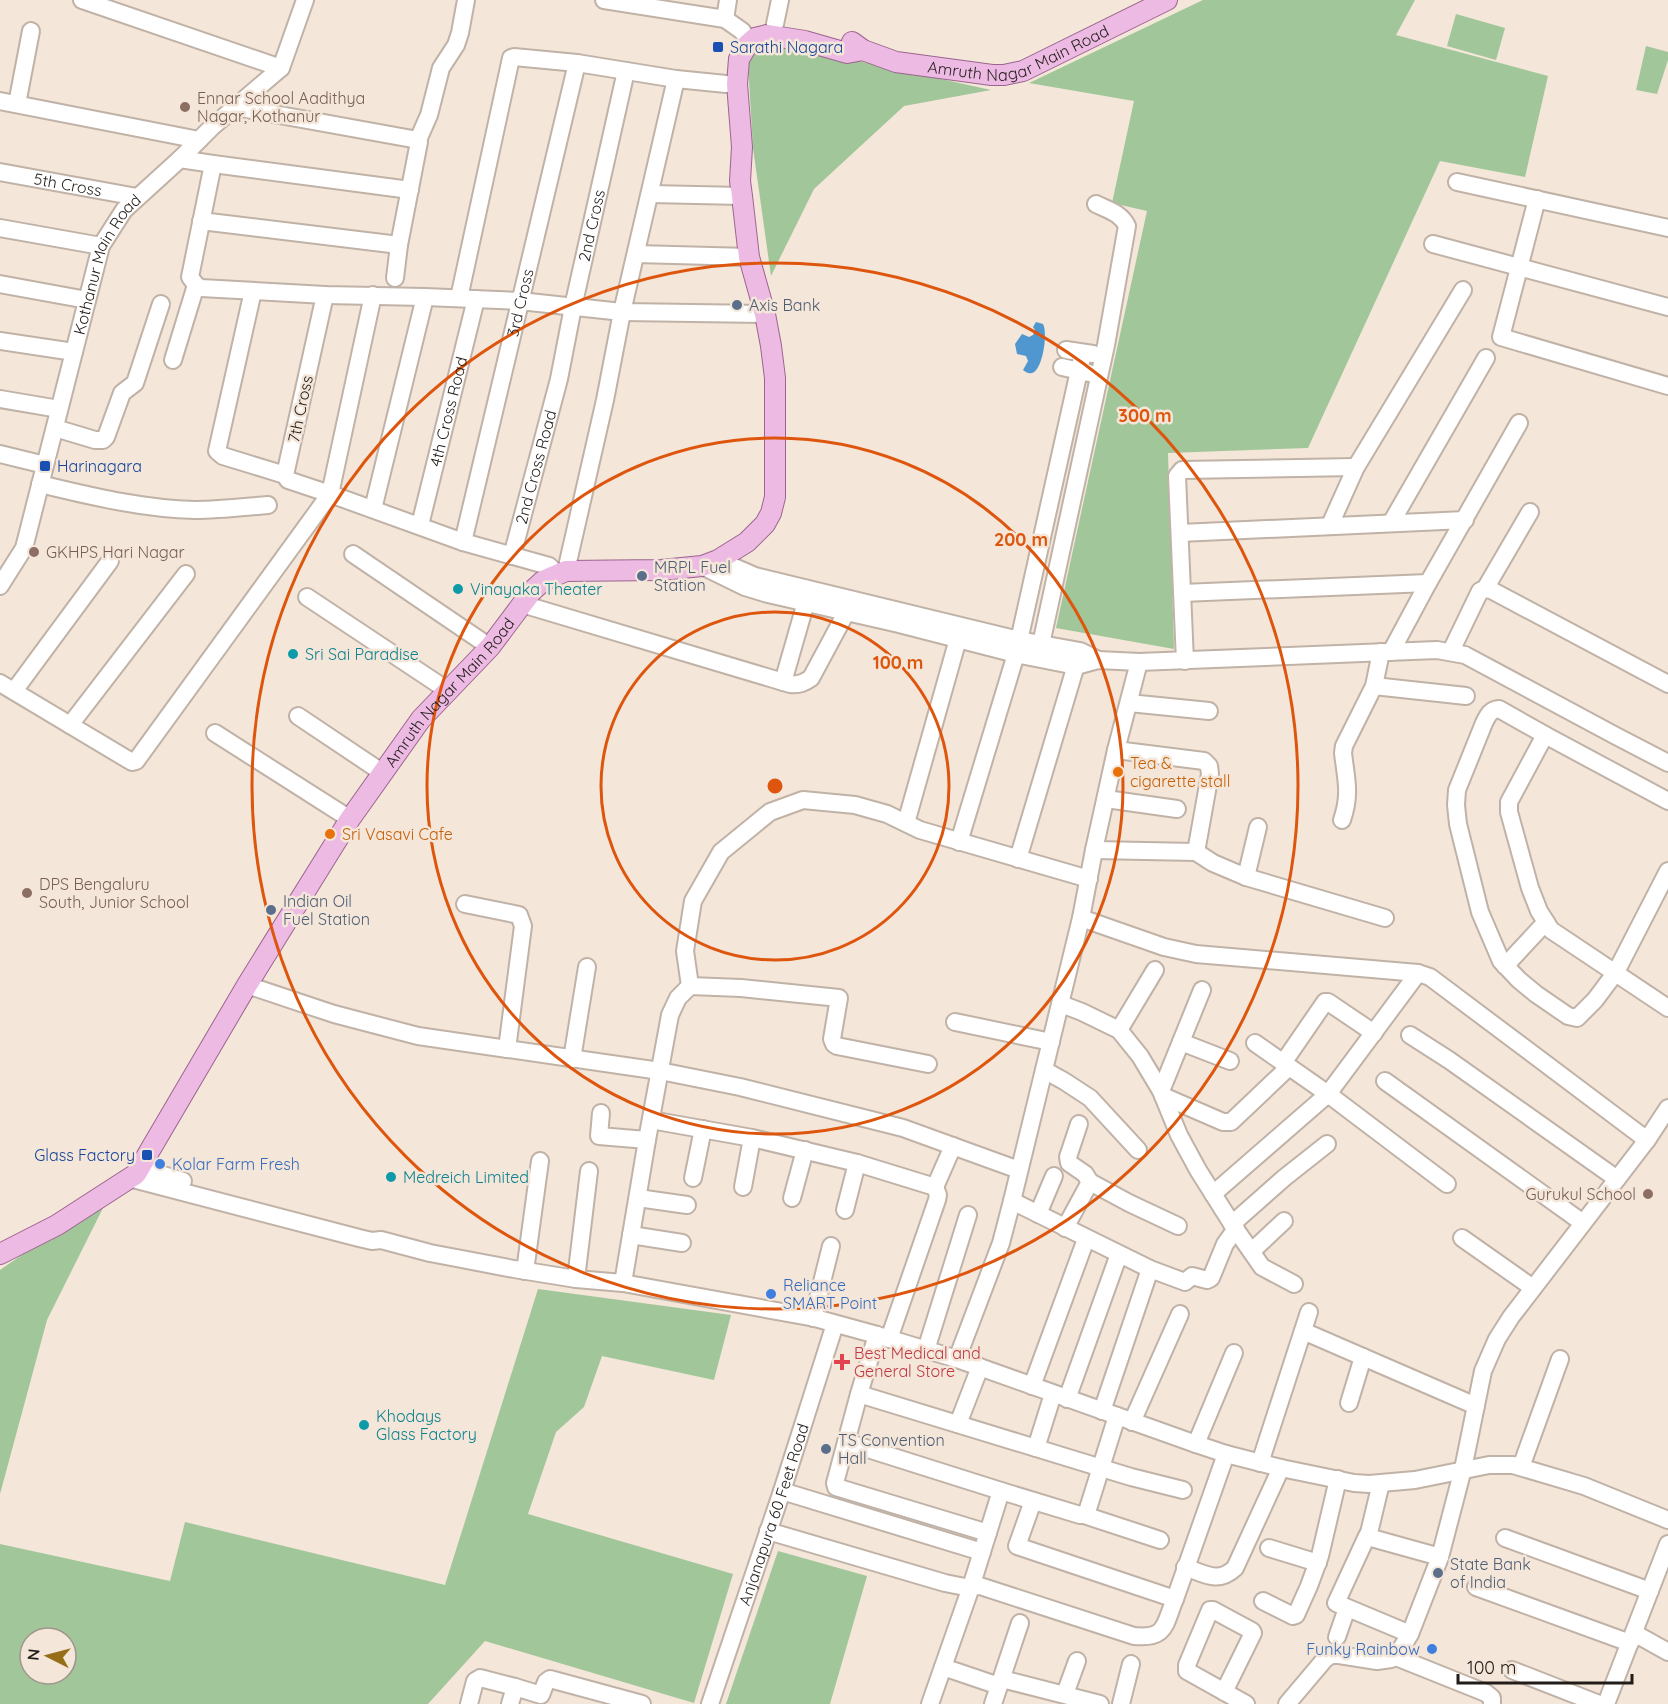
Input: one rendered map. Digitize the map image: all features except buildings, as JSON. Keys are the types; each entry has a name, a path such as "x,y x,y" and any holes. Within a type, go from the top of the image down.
{"main road":[{"name":"Amruth Nagar Main Road","path":"746,36 764,23 775,24 850,41 863,50 896,62 1004,75 1023,71 1167,0"},
{"name":"Amruth Nagar Main Road","path":"746,36 756,38 767,35 805,41 847,53 863,50"},
{"path":"561,572 661,570 710,563 747,542 765,524 771,513 775,497 775,378 765,314 749,257 741,188 731,148 726,84 727,62 734,41 746,36"},
{"path":"741,188 742,147 737,84 739,59 746,36"},
{"name":"Amruth Nagar Main Road","path":"0,1254 57,1224 134,1173 350,819 421,719 490,647 532,591 543,581 561,572"}],"street":[{"path":"82,0 281,68"},
{"name":"Kothanur Main Road","path":"0,586 24,548 101,246 124,210 137,197 281,68 305,0"},
{"path":"395,278 418,140 429,115 441,68 456,45 466,0"},
{"path":"603,0 725,20 746,36"},
{"path":"725,20 728,0"},
{"path":"775,24 780,0"},
{"path":"31,31 8,102 199,140"},
{"name":"4th Cross Road","path":"420,525 467,299 510,60 514,57 577,63"},
{"path":"577,63 676,79 726,84"},
{"name":"3rd Cross","path":"463,542 577,63"},
{"name":"2nd Cross","path":"559,379 626,71"},
{"path":"253,291 217,451 223,456 285,475 288,480 463,542 549,566 561,572 604,400 676,79"},
{"path":"236,107 418,140"},
{"path":"180,159 410,190"},
{"path":"213,164 190,276 195,285 201,288 325,295 467,299 622,312 765,314"},
{"name":"5th Cross","path":"0,172 137,197"},
{"path":"1457,182 1668,228"},
{"path":"650,194 741,188"},
{"path":"1537,199 1501,337 1668,386"},
{"path":"1040,651 1103,356 1127,226 1118,215 1100,206"},
{"path":"201,221 399,245"},
{"path":"0,228 101,246"},
{"path":"1433,244 1668,307"},
{"path":"636,254 749,257"},
{"path":"0,284 87,300"},
{"path":"172,360 195,285"},
{"path":"1330,525 1356,466 1463,290"},
{"name":"7th Cross","path":"285,475 325,295"},
{"path":"110,561 7,687 132,762 136,761 330,494 374,295"},
{"path":"373,509 425,297"},
{"path":"55,428 95,440 103,440 106,437 122,393 135,383 161,304"},
{"path":"0,340 74,352"},
{"path":"1065,350 1103,356"},
{"path":"959,842 1018,647 1083,353"},
{"path":"1391,523 1486,358"},
{"path":"1062,367 1099,375"},
{"name":"2nd Cross Road","path":"512,556 559,379"},
{"path":"0,399 59,409"},
{"path":"1342,820 1348,795 1344,746 1374,686 1386,652 1465,520 1519,423"},
{"path":"0,454 45,465"},
{"path":"1185,660 1177,476 1182,470 1356,466"},
{"path":"40,484 127,504 195,510 268,505"},
{"path":"1451,651 1480,591 1485,589 1530,512"},
{"path":"1180,533 1465,520"},
{"path":"353,554 490,647"},
{"path":"710,563 745,587 958,639 1078,658 1139,662 1451,651 1465,655 1668,763"},
{"path":"710,563 1018,647"},
{"path":"70,726 186,574"},
{"path":"1182,593 1428,583"},
{"path":"1485,589 1491,590 1668,684"},
{"path":"307,597 447,690"},
{"path":"783,682 806,602"},
{"path":"522,604 798,685 811,678 847,611"},
{"path":"906,823 958,639"},
{"path":"1018,859 1078,658"},
{"path":"957,1359 1001,1244 1061,1004 1116,750 1139,662"},
{"path":"1374,686 1466,696"},
{"path":"1129,703 1209,711"},
{"path":"1668,801 1499,709 1488,713 1457,790 1456,805 1458,824 1480,912 1501,962 1536,994 1573,1018 1577,1018 1584,1012 1616,972 1668,871"},
{"path":"298,716 383,773"},
{"path":"215,733 350,819"},
{"path":"1545,735 1509,802 1509,812 1530,888 1539,911 1551,930 1668,1008"},
{"path":"1116,750 1204,761 1209,766 1210,774 1196,852"},
{"path":"1106,799 1177,809"},
{"path":"690,986 685,951 693,901 721,852 770,812 803,800 855,805 887,814 920,830 1089,879"},
{"path":"1246,877 1258,827"},
{"path":"1094,850 1196,852 1213,863 1246,877 1385,918"},
{"path":"465,904 519,915 523,926 507,1049"},
{"path":"1081,918 1164,947 1196,954 1419,974 1430,977 1647,1140"},
{"path":"1505,966 1546,922"},
{"path":"572,1059 587,968"},
{"path":"1119,1030 1155,970"},
{"path":"1213,1194 1328,1094 1419,974"},
{"path":"247,985 334,1014 418,1036 660,1071 740,1087 903,1128 1019,1170"},
{"path":"623,1283 670,1015 678,998 690,986 741,988 839,998 832,1039 834,1044 928,1064"},
{"path":"1162,1093 1202,990"},
{"path":"1162,1093 1222,1122 1231,1122 1286,1065 1325,1002 1374,1033"},
{"path":"1061,1004 1119,1030 1140,1056 1162,1093 1179,1135 1198,1170 1262,1267 1294,1284"},
{"path":"955,1022 1051,1042"},
{"path":"1410,1035 1617,1179"},
{"path":"1181,1042 1230,1061"},
{"path":"1255,1043 1328,1094 1447,1184"},
{"path":"1044,1070 1090,1098 1138,1150"},
{"path":"1385,1081 1583,1223"},
{"path":"1396,1657 1410,1634 1440,1557 1463,1469 1483,1371 1497,1339 1511,1317 1647,1140 1668,1108"},
{"path":"601,1113 599,1136 647,1140"},
{"path":"651,1120 752,1138 857,1162 935,1187"},
{"path":"1079,1124 1068,1157 1069,1163 1085,1174 1090,1182 1178,1226"},
{"path":"693,1178 703,1129"},
{"path":"743,1187 752,1138"},
{"path":"1012,1201 1150,1269 1185,1282 1192,1276 1207,1280 1234,1226 1284,1178 1328,1144"},
{"path":"953,1146 935,1187 937,1200 859,1395 835,1483 836,1487 988,1533"},
{"path":"792,1198 805,1150"},
{"path":"525,1271 540,1161"},
{"path":"845,1210 857,1162"},
{"path":"576,1279 589,1171"},
{"path":"134,1173 245,1199 373,1233 381,1240 430,1253 576,1279 623,1283 813,1318 957,1359 1196,1444 1281,1468 1354,1483 1381,1483 1415,1480 1489,1464 1514,1465 1584,1486 1668,1520"},
{"path":"1038,1214 1054,1176"},
{"path":"1065,1228 1090,1182"},
{"path":"638,1198 687,1206"},
{"path":"926,1350 968,1215"},
{"path":"1251,1251 1284,1221"},
{"path":"631,1235 682,1243"},
{"path":"1462,1238 1533,1288"},
{"path":"1032,1386 1086,1239"},
{"path":"813,1318 831,1246"},
{"path":"1036,1448 1119,1254"},
{"path":"1084,1515 1087,1512 1117,1416 1150,1269"},
{"path":"1260,1462 1309,1312"},
{"path":"1117,1416 1180,1314"},
{"name":"Anjanapura 60 Feet Road","path":"710,1704 782,1491 835,1324"},
{"path":"1303,1331 1476,1406"},
{"path":"1196,1444 1234,1353"},
{"path":"1349,1403 1363,1357"},
{"path":"1521,1467 1560,1359"},
{"path":"958,1424 980,1367"},
{"path":"859,1395 1131,1477 1183,1490"},
{"path":"846,1442 1160,1540"},
{"path":"768,1531 945,1583 965,1587 980,1586 1143,1637 1158,1634 1162,1630 1226,1454"},
{"path":"1185,1567 1210,1577 1220,1577 1235,1568 1281,1468"},
{"path":"1263,1601 1295,1616 1318,1563 1338,1479"},
{"path":"1381,1483 1367,1536 1336,1603 1410,1634"},
{"path":"782,1491 982,1551"},
{"path":"930,1704 971,1587 1001,1491"},
{"path":"1033,1501 1017,1546 1175,1599"},
{"path":"1367,1536 1369,1539 1440,1557"},
{"path":"1505,1538 1650,1591"},
{"path":"1606,1704 1668,1544"},
{"path":"1269,1548 1318,1563"},
{"path":"1476,1587 1668,1652"},
{"path":"1337,1637 1347,1608"},
{"path":"1224,1692 1253,1635 1252,1631 1210,1610 1186,1668 1187,1671 1224,1692 1246,1704"},
{"path":"993,1704 1020,1623"},
{"path":"1287,1704 1325,1659 1339,1655 1377,1661 1396,1657 1486,1693 1492,1698 1492,1704"},
{"path":"1065,1694 1077,1661"},
{"path":"1121,1704 1131,1664"},
{"path":"943,1667 1000,1683 1065,1694 1100,1704"},
{"path":"1512,1670 1599,1704"},
{"path":"469,1704 475,1681 480,1678 541,1695 546,1682 550,1679 642,1704"},
{"path":"510,1704 514,1687"}],"green space":[{"path":"1203,0 1415,0 1396,35 1548,76 1525,177 1440,161 1308,448 1168,453 1174,649 1056,628 1147,211 1112,203 1134,101 1029,83"},
{"path":"1456,14 1505,28 1496,60 1447,46"},
{"path":"773,42 991,90 904,106 814,189 771,276 753,148 748,64 756,46"},
{"path":"1646,46 1668,52 1668,60 1657,94 1636,90"},
{"path":"110,1194 47,1320 0,1494 0,1270"},
{"path":"538,1289 731,1315 714,1380 602,1356 584,1407 556,1432 528,1514 733,1574 694,1703 485,1641 428,1704 0,1704 0,1544 170,1581 185,1522 445,1585"},
{"path":"778,1551 867,1576 830,1704 726,1704"}],"water":[{"path":"1036,322 1043,324 1045,342 1039,365 1032,373 1027,373 1023,370 1028,361 1026,356 1017,354 1015,344 1022,334 1029,337 1033,335"}],"place":[{"name":"Sarathi Nagara","path":"718,47"},
{"name":"Ennar School Aadithya Nagar, Kothanur","path":"185,107"},
{"name":"Axis Bank","path":"737,305"},
{"name":"Harinagara","path":"45,466"},
{"name":"GKHPS Hari Nagar","path":"34,552"},
{"name":"MRPL Fuel Station","path":"642,576"},
{"name":"Vinayaka Theater","path":"458,589"},
{"name":"Sri Sai Paradise","path":"293,654"},
{"name":"Tea & cigarette stall","path":"1118,772"},
{"name":"Sri Vasavi Cafe","path":"330,834"},
{"name":"DPS Bengaluru South, Junior School","path":"27,893"},
{"name":"Indian Oil Fuel Station","path":"271,910"},
{"name":"Glass Factory","path":"147,1155"},
{"name":"Kolar Farm Fresh","path":"160,1164"},
{"name":"Medreich Limited","path":"391,1177"},
{"name":"Gurukul School","path":"1648,1194"},
{"name":"Reliance SMART Point","path":"771,1294"},
{"name":"Best Medical and General Store","path":"842,1362"},
{"name":"Khodays Glass Factory","path":"364,1425"},
{"name":"TS Convention Hall","path":"826,1449"},
{"name":"State Bank of India","path":"1438,1573"},
{"name":"Funky Rainbow","path":"1432,1649"}]}
